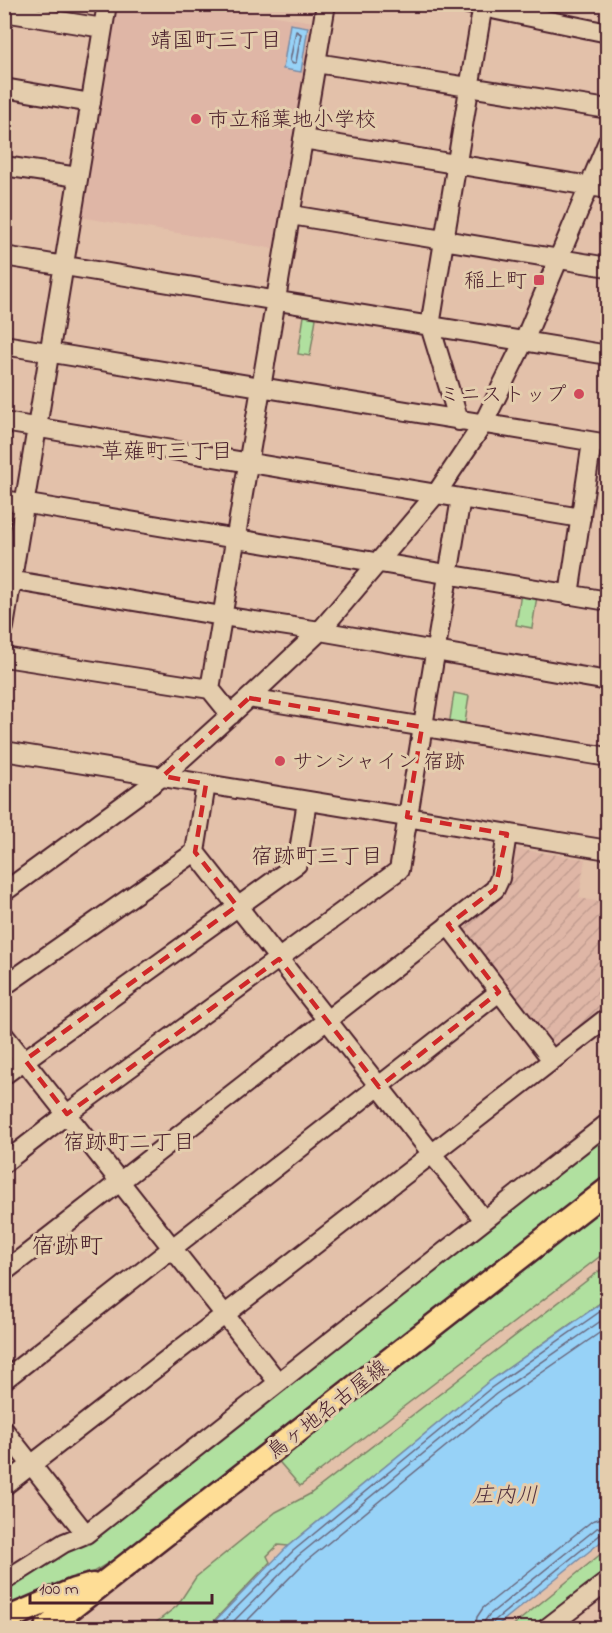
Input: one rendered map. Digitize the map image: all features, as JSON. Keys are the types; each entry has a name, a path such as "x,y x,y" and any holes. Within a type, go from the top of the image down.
{"main road":[{"name":"鳥ヶ地名古屋線","path":"46,1629 608,1189"},
{"path":"4,1620 74,1590 108,1580"}],"street":[{"path":"4,627 8,580 25,504 107,4"},
{"path":"210,689 326,4"},
{"path":"459,421 430,326 469,87 478,5 608,33"},
{"path":"4,12 104,28"},
{"path":"316,63 608,109"},
{"path":"4,88 91,103"},
{"path":"303,139 608,189"},
{"path":"4,892 163,776 231,715 320,631 436,494 483,424 524,341 608,141"},
{"path":"4,166 78,177"},
{"path":"291,215 608,267"},
{"path":"4,256 608,355"},
{"path":"4,345 600,443 581,518 569,595"},
{"path":"4,422 581,518"},
{"path":"4,1163 67,1114 399,870 461,498"},
{"path":"4,500 608,601"},
{"path":"8,580 608,681"},
{"path":"4,657 210,689 231,715"},
{"path":"249,698 608,757"},
{"path":"4,751 608,850"},
{"path":"4,986 195,852 206,784"},
{"path":"4,1075 297,864 307,801"},
{"path":"4,1272 495,889 500,878 507,834"},
{"path":"195,852 484,1220"},
{"path":"448,926 552,1060"},
{"path":"4,1380 499,992"},
{"path":"4,1486 608,1017"},
{"path":"4,1035 278,1382"},
{"path":"4,1581 64,1543 86,1534 608,1123"},
{"path":"4,1430 86,1534"},
{"path":"547,1629 608,1581"}],"highlighted area":[{"path":"249,698 422,727 407,817 507,834 495,889 448,925 499,992 379,1087 279,959 67,1114 25,1060 237,906 195,852 206,784 163,776"}],"shaded area":[{"name":"市立稲葉地小学校","path":"114,5 206,5 314,22 276,249 79,217"},
{"path":"511,848 585,859 579,898 607,903 607,1011 557,1050 550,1049 455,926 499,893"}],"green space":[{"path":"304,316 316,318 310,356 298,354"},
{"path":"521,593 537,596 532,628 516,625"},
{"path":"454,693 469,696 464,729 449,726"},
{"path":"607,1135 607,1179 123,1554 90,1574 5,1614 5,1589 68,1547 84,1545"},
{"path":"607,1202 607,1251 300,1486 275,1457"},
{"path":"607,1265 607,1298 487,1383 288,1546 278,1545 267,1556 270,1562 207,1628 149,1628 177,1606 196,1577 276,1512 310,1494"},
{"path":"607,1549 607,1575 542,1628 510,1628"}],"water":[{"path":"290,24 308,27 301,72 283,69"},
{"name":"庄内川","path":"607,1299 607,1537 494,1628 208,1628 288,1546 487,1383"}],"place":[{"name":"市立稲葉地小学校","path":"196,119"},
{"name":"稲上町","path":"539,280"},
{"name":"ミニストップ","path":"579,394"},
{"name":"サンシャイン 宿跡","path":"280,761"}],"district":[{"name":"靖国町三丁目","path":"216,39"},
{"name":"草薙町三丁目","path":"167,450"},
{"name":"宿跡町三丁目","path":"317,855"},
{"name":"宿跡町二丁目","path":"129,1141"},
{"name":"宿跡町","path":"67,1245"}]}
